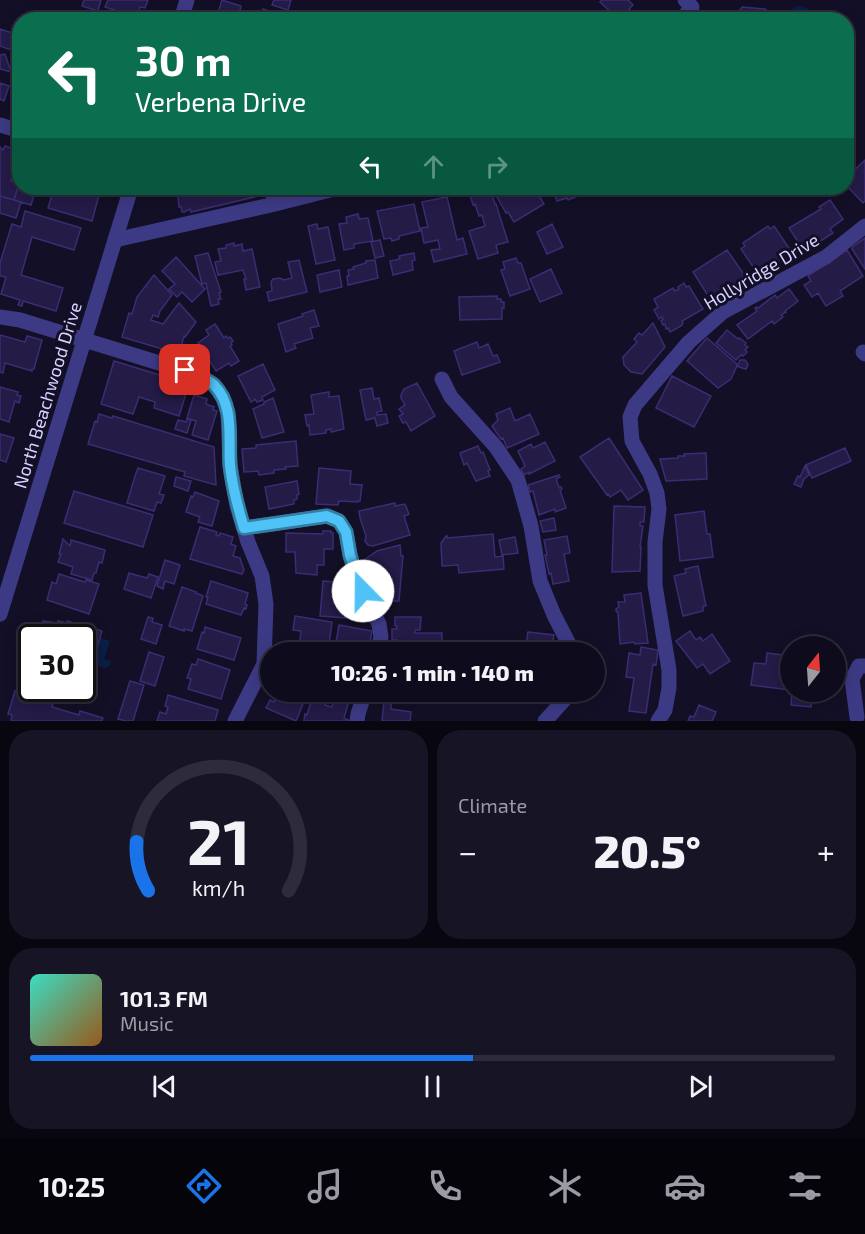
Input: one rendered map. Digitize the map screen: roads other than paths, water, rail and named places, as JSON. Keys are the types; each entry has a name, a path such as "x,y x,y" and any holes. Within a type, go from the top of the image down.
{"street":[{"path":"685,0 692,7 688,12"},
{"name":"North Beachwood Drive","path":"0,614 129,195"},
{"path":"273,195 274,204"},
{"path":"115,240 310,195"},
{"name":"Hollyridge Drive","path":"658,721 665,710 669,688 669,670 655,585 655,542 659,508 657,493 650,474 632,441 630,417 635,405 689,342 723,312 826,257 865,225"},
{"path":"0,317 20,320 185,370 204,378 223,398 228,413 230,465 237,506 262,576 266,604 264,664 236,721"},
{"path":"442,379 451,398 496,447 518,480 531,526 540,581 568,642"},
{"path":"244,528 327,516 339,521 346,532 356,575 379,624 380,642"},
{"path":"856,717 852,679 859,666 865,666"},
{"path":"357,721 362,702"},
{"path":"545,721 561,702"}],"water":[{"path":"798,6 812,12 791,12"},
{"path":"101,638 110,641 104,659 111,661 110,665 106,668 96,665 96,652"}]}
